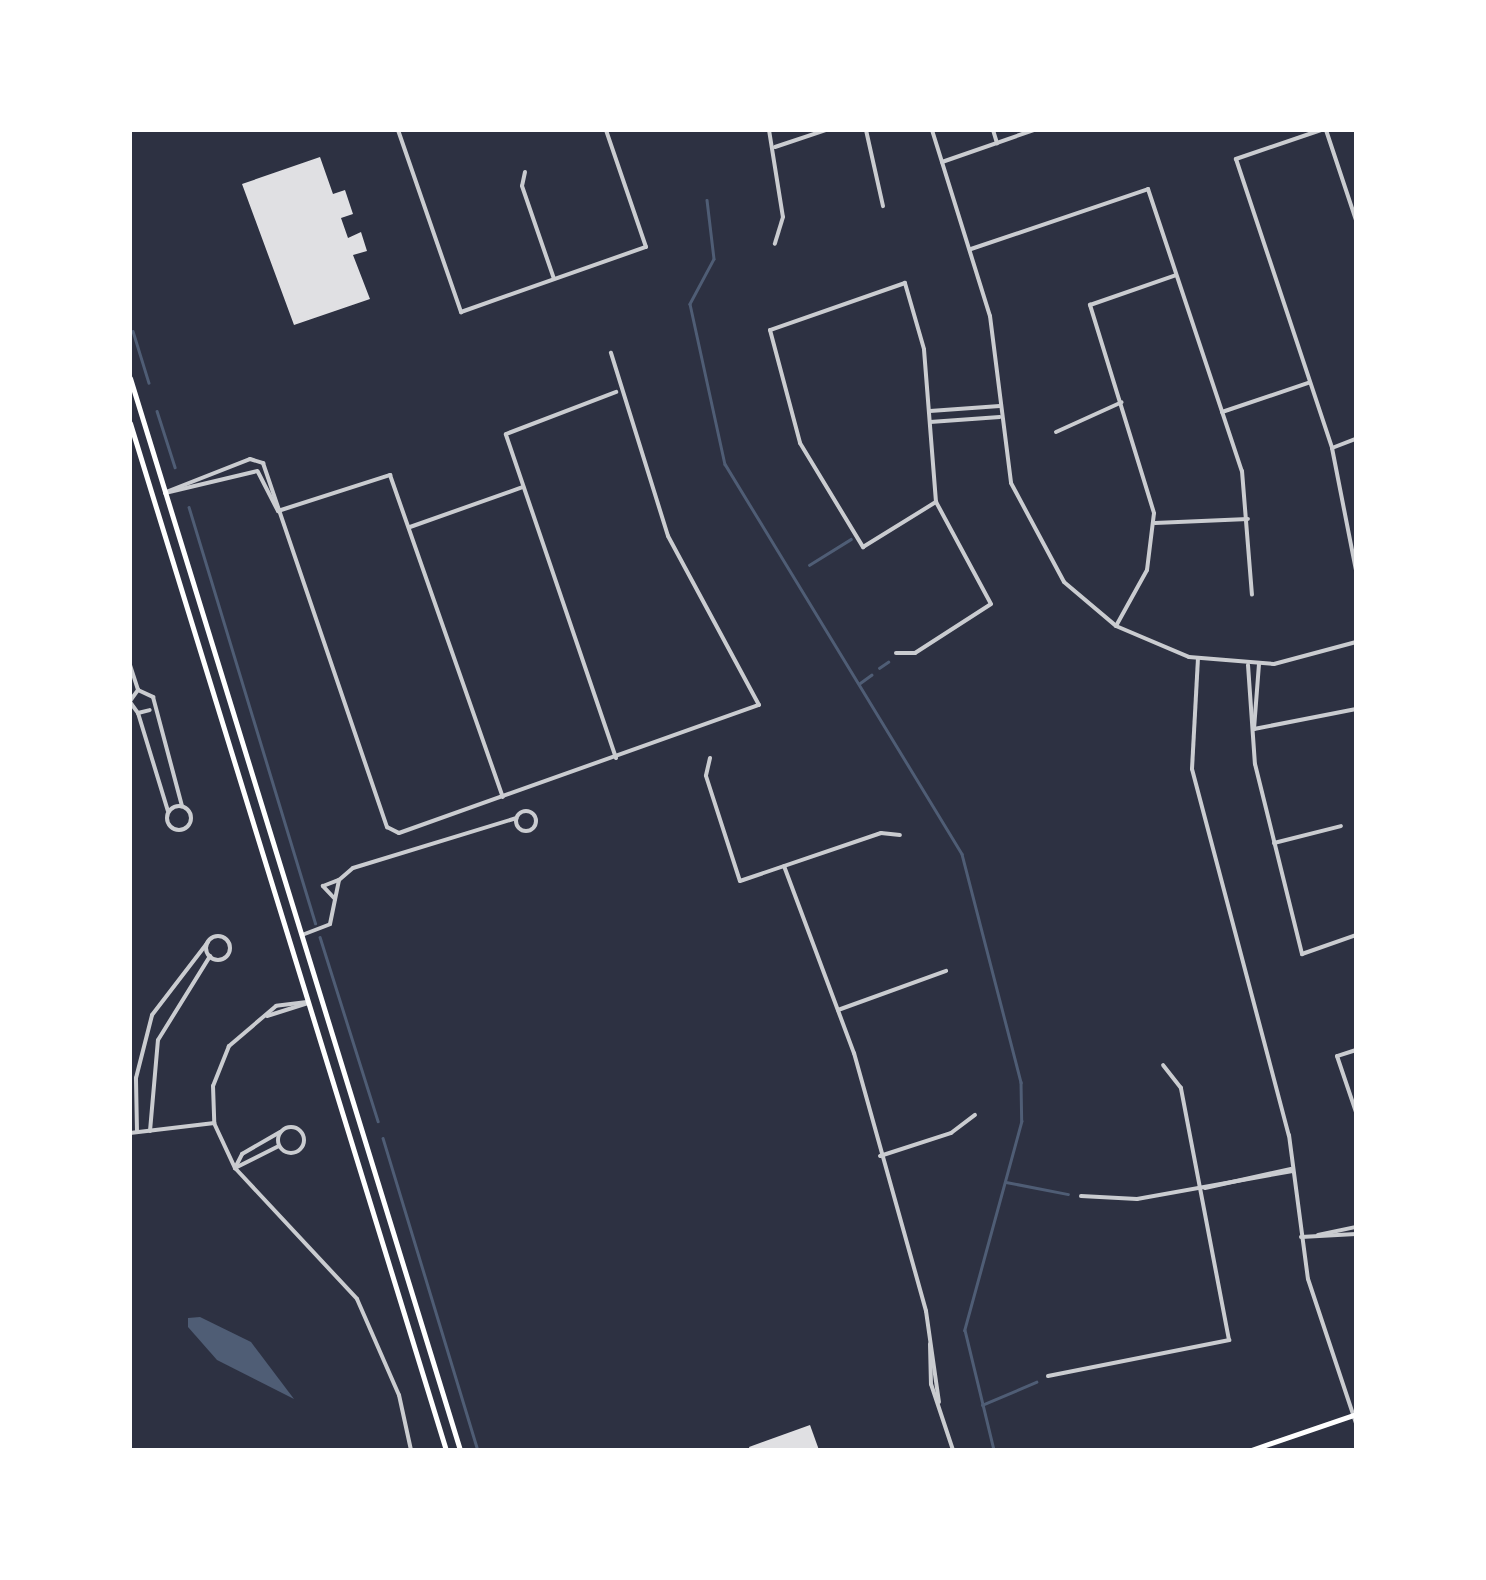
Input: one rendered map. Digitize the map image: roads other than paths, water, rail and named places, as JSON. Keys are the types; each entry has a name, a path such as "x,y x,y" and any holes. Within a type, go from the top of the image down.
{"main road":[{"path":"130,378 460,1450"},
{"path":"130,422 446,1450"},
{"path":"153,497 166,492"},
{"path":"308,1002 322,998"},
{"path":"351,1138 364,1134"},
{"path":"1251,1450 1355,1414"}],"street":[{"path":"398,130 460,312 646,247 606,130"},
{"path":"769,130 784,231 776,244"},
{"path":"774,147 826,130"},
{"path":"866,130 883,206"},
{"path":"932,130 990,316 1010,483 1037,544 1116,626 1198,658 1259,664 1356,642"},
{"path":"993,130 997,143"},
{"path":"942,162 1034,130"},
{"path":"1356,220 1324,130 1236,159 1332,448 1356,570"},
{"path":"525,172 522,186 554,279"},
{"path":"971,249 1148,189 1222,412 1248,519 1252,595"},
{"path":"1116,626 1143,579 1155,523 1090,305 1177,275"},
{"path":"896,654 915,652 991,604 936,502 929,411 905,283 770,330 800,444 863,548 936,502"},
{"path":"263,462 392,833 759,705 668,536 617,392 611,352"},
{"path":"1222,412 1310,383"},
{"path":"616,758 506,434 617,392"},
{"path":"1056,432 1122,402"},
{"path":"929,411 1000,406"},
{"path":"963,408 964,420"},
{"path":"930,422 1000,416"},
{"path":"1332,448 1356,440"},
{"path":"166,492 250,459 263,462"},
{"path":"166,492 257,470 263,462"},
{"path":"257,470 278,511"},
{"path":"278,511 390,475 503,797"},
{"path":"410,527 523,487"},
{"path":"266,493 274,490"},
{"path":"1155,523 1248,519"},
{"path":"1198,658 1192,769 1294,1170 1300,1237 1356,1423"},
{"path":"1248,664 1248,699 1274,843 1302,954 1356,936"},
{"path":"1254,728 1260,698 1259,664"},
{"path":"130,665 138,690 153,697 150,710 182,806 190,817 183,829 169,826 168,811 138,713 130,703 138,690"},
{"path":"1248,699 1260,698"},
{"path":"1254,728 1356,709"},
{"path":"138,713 150,710"},
{"path":"153,762 166,758"},
{"path":"710,758 706,776 740,881 881,833 900,836"},
{"path":"168,811 182,806"},
{"path":"335,899 323,886 339,880 353,868 517,818"},
{"path":"1274,843 1341,826"},
{"path":"784,866 838,1010 931,1342 939,1402 953,1450"},
{"path":"302,935 325,928 339,880"},
{"path":"210,956 225,958 230,944 222,936 208,942 160,1000 137,1068 133,1132 214,1123"},
{"path":"150,1130 151,1070 171,1007 210,956 208,942"},
{"path":"838,1010 946,971"},
{"path":"160,1000 171,1007"},
{"path":"267,1016 308,1002"},
{"path":"308,1002 267,1016 222,1058 214,1123 235,1168 357,1299 399,1395 411,1450"},
{"path":"1356,1050 1336,1056 1356,1112"},
{"path":"1048,1376 1230,1340 1205,1188 1182,1088 1164,1064"},
{"path":"137,1068 151,1070"},
{"path":"880,1156 951,1133 975,1114"},
{"path":"235,1168 280,1132 296,1128 304,1142 293,1154 279,1146"},
{"path":"279,1146 280,1132"},
{"path":"235,1168 279,1146"},
{"path":"1205,1188 1244,1173 1294,1170"},
{"path":"1081,1196 1246,1184 1294,1170"},
{"path":"1244,1173 1246,1184"},
{"path":"1318,1235 1356,1226"},
{"path":"1342,1228 1344,1236"},
{"path":"1300,1237 1356,1234"},
{"path":"931,1342 939,1402"}],"water":[{"path":"200,1317 251,1342 294,1399 217,1360 188,1327 188,1318"}],"waterway":[{"path":"707,200 714,259 690,304 725,464 962,854 1021,1082 1022,1121 965,1330 994,1450"},
{"path":"133,331 149,383"},
{"path":"157,411 175,467"},
{"path":"189,507 315,923"},
{"path":"809,565 851,539"},
{"path":"879,668 888,662"},
{"path":"860,683 871,675"},
{"path":"320,937 378,1121"},
{"path":"383,1138 478,1450"},
{"path":"1006,1182 1068,1194"},
{"path":"982,1405 1036,1382"}]}
